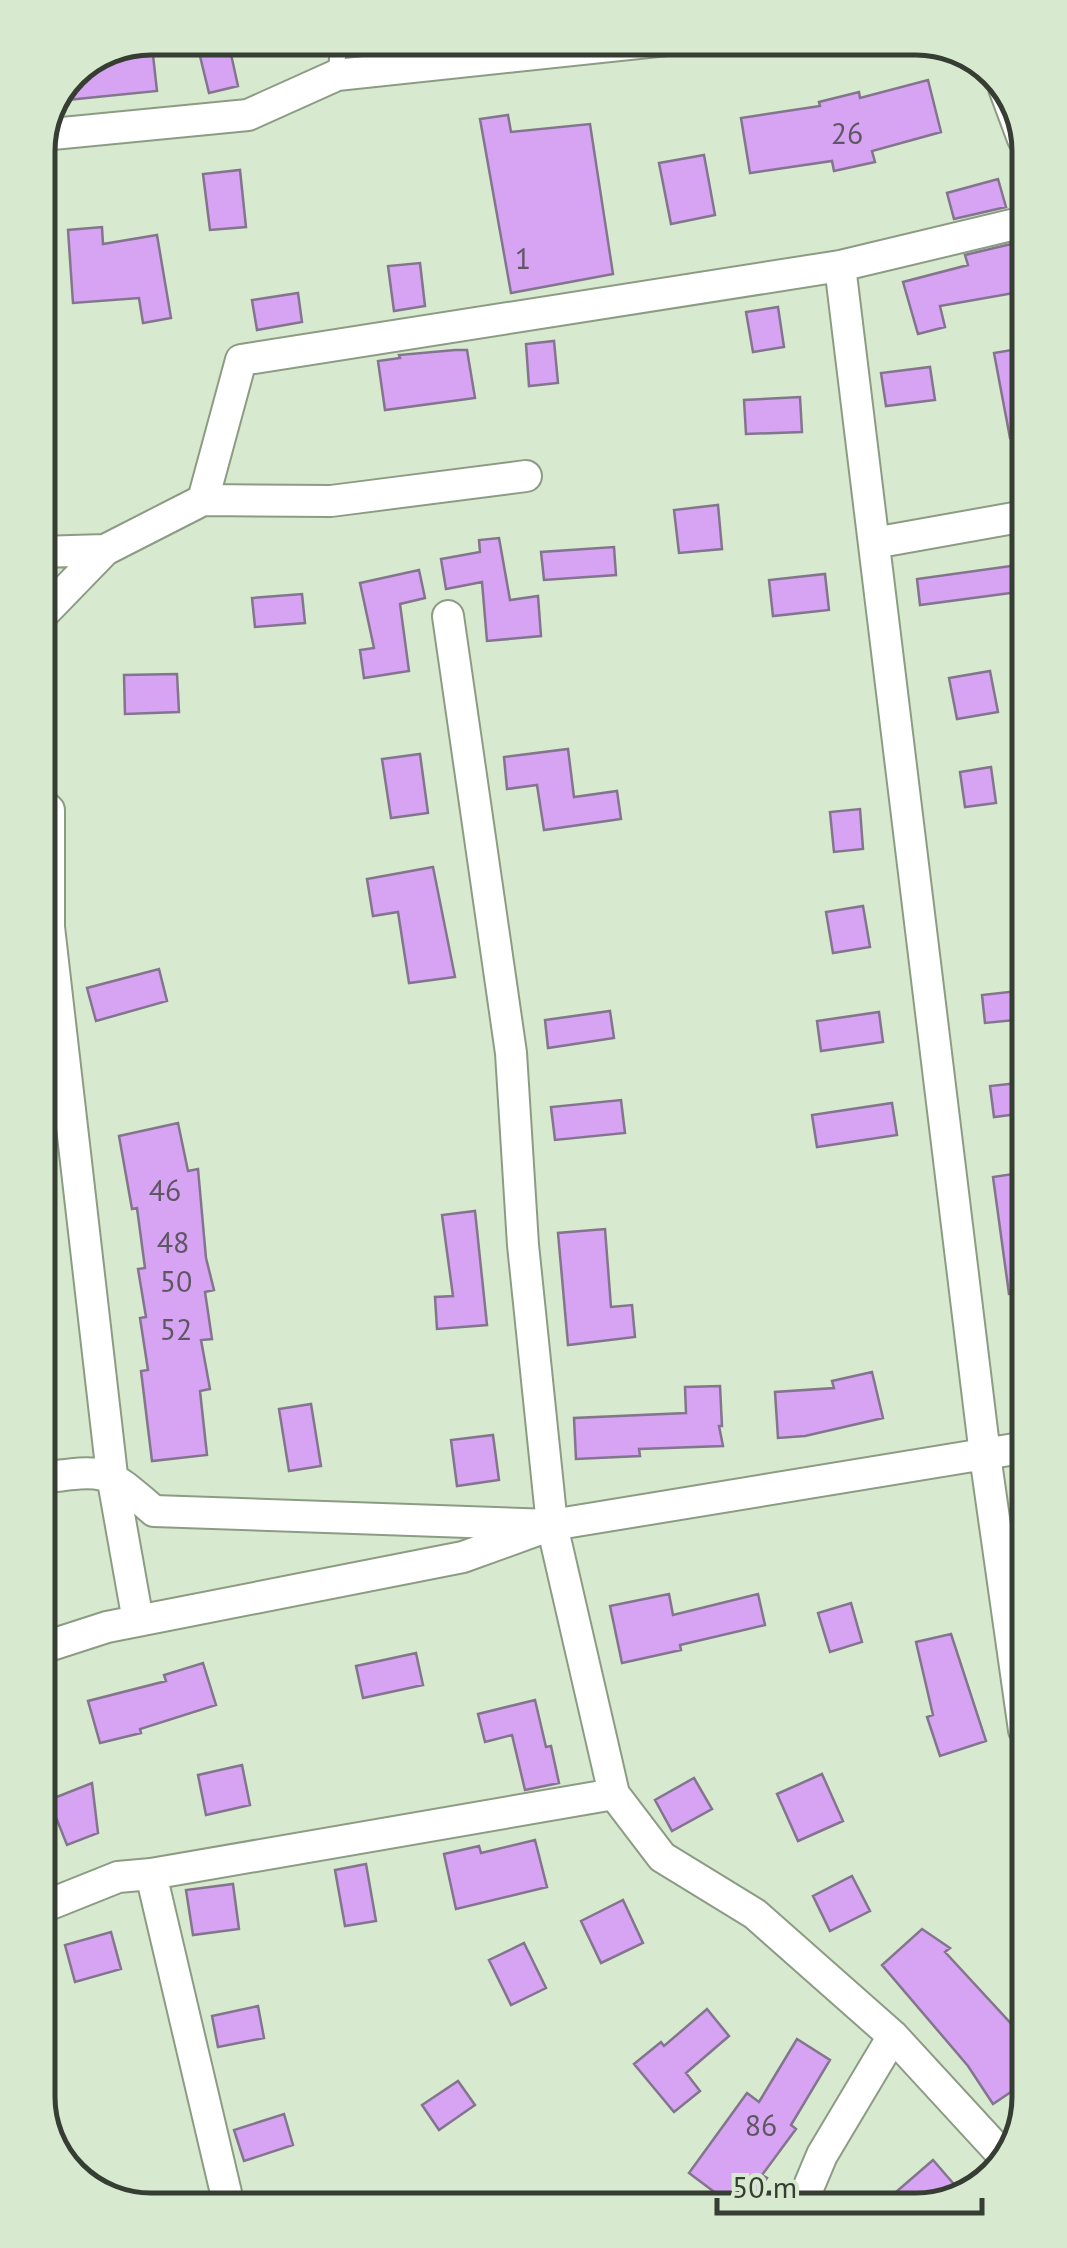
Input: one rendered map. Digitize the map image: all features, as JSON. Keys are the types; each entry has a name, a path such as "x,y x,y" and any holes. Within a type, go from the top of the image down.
{"street":[{"path":"57,134 248,115 337,76 530,55"},
{"path":"203,500 241,360 840,266 1012,225"},
{"path":"840,266 984,1456 1012,1648"},
{"path":"55,602 106,550 203,500 331,500 526,476"},
{"path":"874,543 1012,518"},
{"path":"55,552 106,550"},
{"path":"448,616 511,1053 523,1245 552,1525 614,1794 662,1857 754,1914 893,2036 997,2149"},
{"path":"55,978 112,1475 138,1620"},
{"path":"55,1644 107,1626 463,1557 552,1525 1012,1449"},
{"path":"55,1476 112,1475 154,1512 552,1525"},
{"path":"55,1903 118,1877 614,1794"},
{"path":"151,1874 226,2193"},
{"path":"806,2193 822,2155 893,2036"}],"lane":[{"path":"337,76 338,55"}],"building":[{"path":"151,55 157,91 70,100 103,68 120,60"},
{"path":"200,55 231,55 238,86 209,93"},
{"path":"928,80 941,132 872,151 875,162 834,171 832,161 750,173 741,118 820,106 819,102 859,92 860,98"},
{"path":"508,115 511,132 590,124 613,274 511,293 480,119"},
{"path":"704,155 715,215 671,224 659,163"},
{"path":"240,170 246,227 210,230 203,174"},
{"path":"998,179 1006,207 954,219 947,193"},
{"path":"102,227 103,244 157,235 171,318 143,323 139,298 73,303 68,230"},
{"path":"1011,244 1012,293 940,306 945,327 918,334 903,282 968,265 965,255"},
{"path":"420,263 425,306 394,311 388,266"},
{"path":"298,293 302,322 257,330 252,300"},
{"path":"778,307 784,347 753,352 746,312"},
{"path":"554,341 558,383 529,386 526,344"},
{"path":"467,350 475,398 385,410 378,361"},
{"path":"1012,350 1012,438 1010,438 994,353"},
{"path":"930,367 935,400 886,406 881,373"},
{"path":"800,397 802,432 746,434 744,400"},
{"path":"718,505 722,549 679,553 674,510"},
{"path":"499,538 510,600 538,596 541,636 487,641 482,582 446,589 441,559 480,552 479,540"},
{"path":"614,547 616,575 544,580 541,552"},
{"path":"1012,566 1012,593 920,605 917,579"},
{"path":"419,570 425,598 400,604 409,671 364,678 360,650 374,648 360,583"},
{"path":"825,574 829,610 773,616 769,580"},
{"path":"302,594 305,623 255,627 252,598"},
{"path":"990,671 998,712 957,719 949,678"},
{"path":"177,674 179,712 125,714 124,675"},
{"path":"568,749 574,797 617,791 621,819 544,830 537,785 507,789 504,757"},
{"path":"420,754 428,813 391,818 382,759"},
{"path":"991,767 996,803 965,807 960,772"},
{"path":"860,809 863,849 834,852 830,812"},
{"path":"433,867 455,977 409,983 398,912 373,916 367,879"},
{"path":"863,906 870,947 833,953 826,912"},
{"path":"159,969 167,1001 96,1021 87,988"},
{"path":"1012,992 1012,1020 985,1023 982,995"},
{"path":"610,1011 614,1038 548,1048 545,1020"},
{"path":"879,1012 883,1042 821,1051 817,1021"},
{"path":"1012,1084 1012,1115 994,1117 990,1086"},
{"path":"621,1100 625,1133 555,1140 551,1107"},
{"path":"892,1103 897,1135 817,1147 812,1115"},
{"path":"178,1123 188,1171 198,1169 206,1258 214,1290 205,1292 212,1339 201,1340 210,1389 200,1391 207,1455 152,1461 141,1371 148,1370 140,1318 146,1317 138,1269 145,1268 137,1208 132,1209 119,1136"},
{"path":"1012,1174 1012,1294 1009,1294 993,1177"},
{"path":"475,1211 487,1325 437,1329 435,1297 453,1296 442,1215"},
{"path":"605,1229 611,1307 632,1305 635,1337 568,1345 558,1233"},
{"path":"872,1372 883,1418 805,1436 778,1438 775,1392 834,1388 832,1381"},
{"path":"720,1386 723,1446 639,1449 640,1456 576,1459 574,1418 686,1413 685,1387"},
{"path":"311,1404 321,1466 289,1471 279,1409"},
{"path":"493,1435 499,1480 457,1486 451,1440"},
{"path":"669,1594 673,1615 758,1594 765,1625 622,1663 610,1606"},
{"path":"851,1603 862,1642 830,1652 818,1613"},
{"path":"951,1634 986,1741 940,1756 927,1717 933,1715 916,1642"},
{"path":"416,1653 423,1685 363,1698 356,1666"},
{"path":"203,1663 216,1705 140,1729 141,1733 100,1743 88,1701 166,1681 164,1675"},
{"path":"535,1700 559,1783 525,1790 512,1735 485,1742 478,1714"},
{"path":"242,1765 250,1805 206,1815 198,1775"},
{"path":"822,1774 843,1821 798,1841 777,1794"},
{"path":"694,1778 712,1809 672,1831 655,1800"},
{"path":"92,1783 98,1833 67,1845 55,1815 55,1798"},
{"path":"535,1840 547,1887 456,1909 444,1854 479,1846 481,1853"},
{"path":"366,1864 376,1921 345,1926 335,1870"},
{"path":"852,1876 870,1911 830,1931 813,1896"},
{"path":"233,1884 239,1929 193,1935 186,1890"},
{"path":"623,1900 643,1943 601,1963 581,1921"},
{"path":"922,1929 950,1948 945,1952 1012,2025 1012,2091 993,2104 968,2066 882,1965"},
{"path":"111,1932 121,1969 75,1982 65,1945"},
{"path":"524,1943 546,1988 511,2005 489,1960"},
{"path":"258,2006 264,2038 218,2047 212,2016"},
{"path":"707,2009 729,2036 686,2073 700,2091 674,2112 634,2064 661,2042 664,2046"},
{"path":"797,2039 830,2060 791,2125 796,2129 762,2175 767,2178 756,2193 716,2193 689,2173 747,2093 759,2102"},
{"path":"458,2081 475,2105 439,2130 422,2105"},
{"path":"284,2114 293,2145 244,2161 234,2130"},
{"path":"933,2160 955,2185 935,2191 895,2193"}]}
